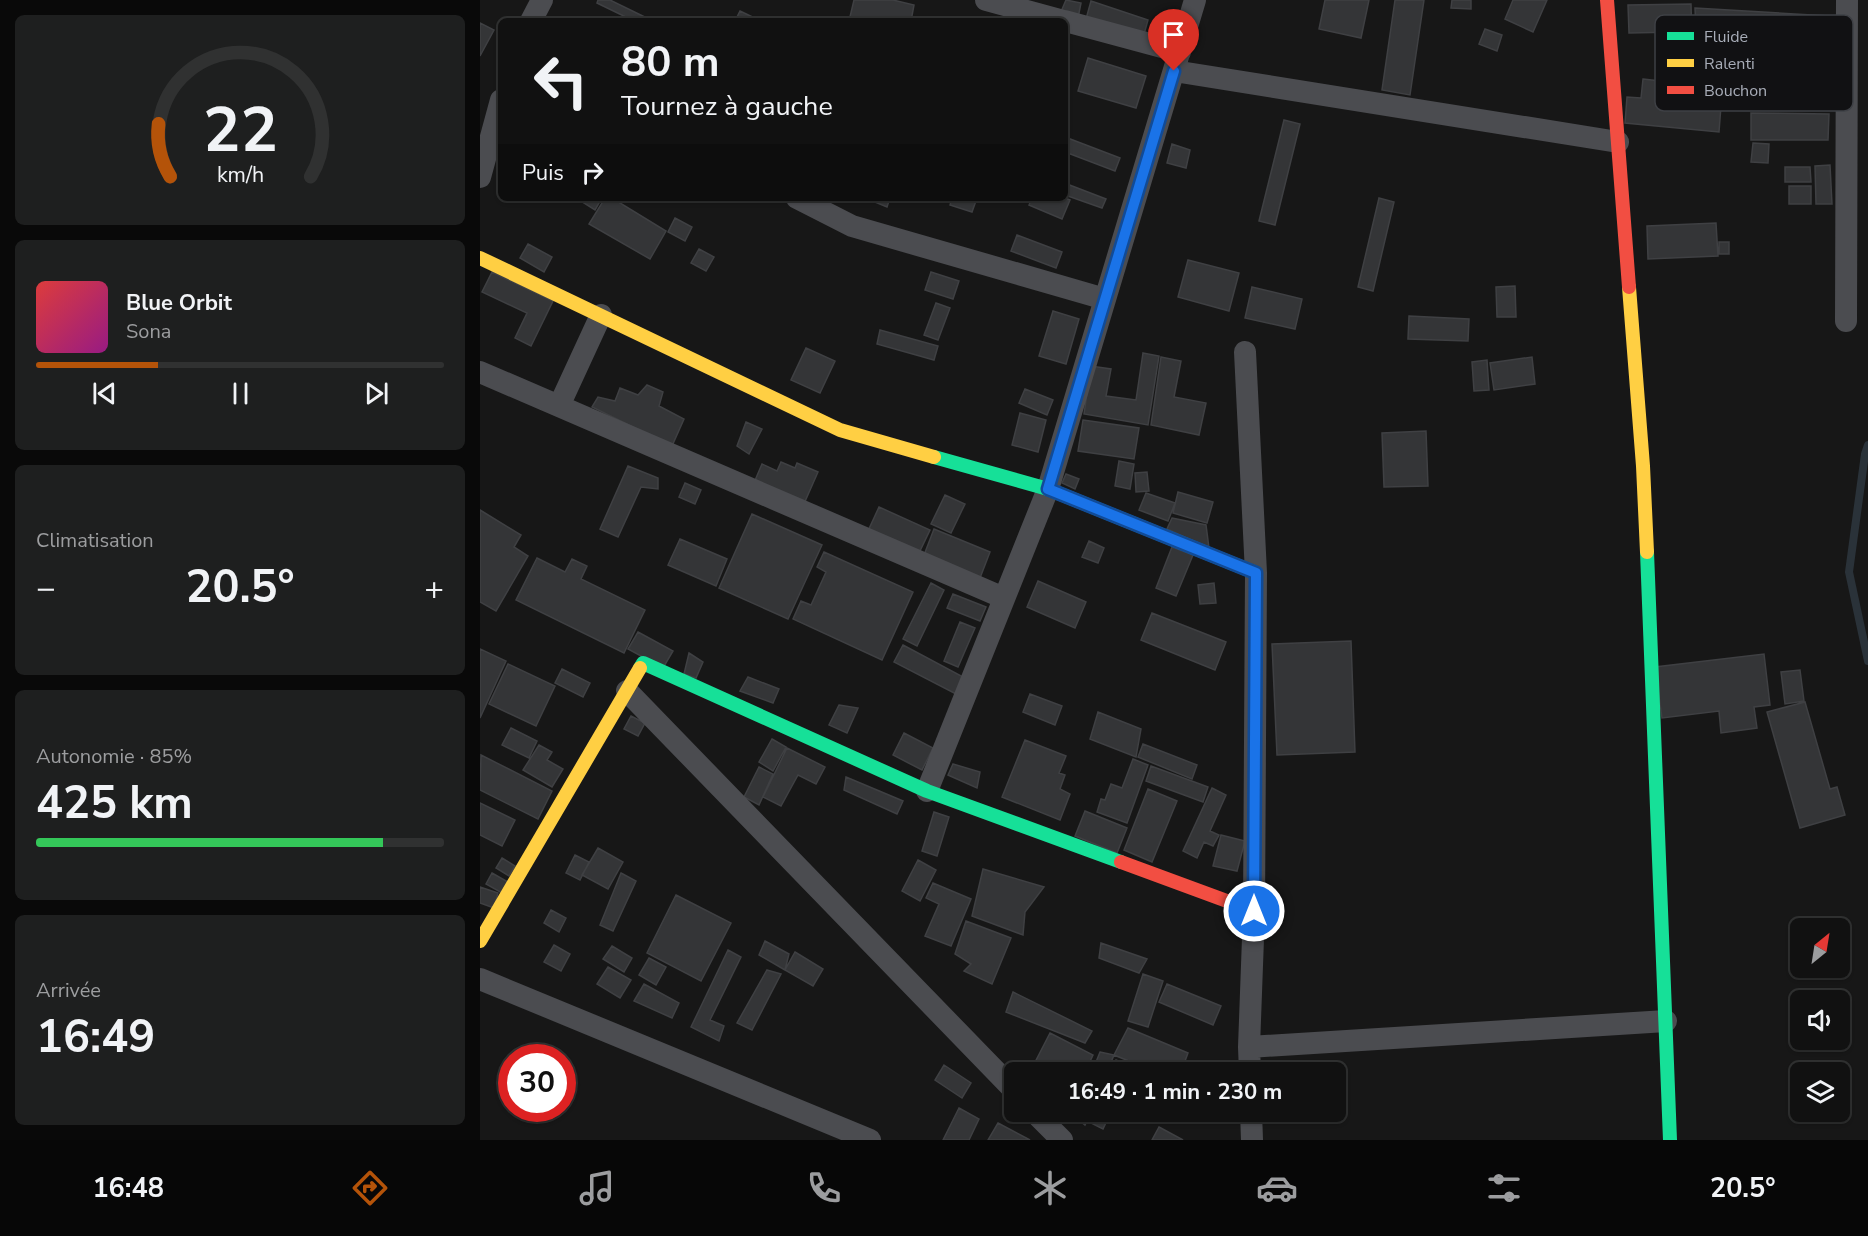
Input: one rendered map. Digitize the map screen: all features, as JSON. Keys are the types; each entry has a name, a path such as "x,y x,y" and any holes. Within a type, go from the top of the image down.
{"street":[{"path":"533,18 542,0"},
{"path":"986,0 1054,18"},
{"path":"927,791 1048,489 1195,0"},
{"path":"1607,0 1642,466 1670,1140"},
{"path":"1848,0 1848,15"},
{"path":"1068,22 1177,62 1618,142"},
{"path":"480,177 498,111"},
{"path":"1846,321 1847,111"},
{"path":"803,201 852,226 1105,299"},
{"path":"480,258 840,430 1048,489 1256,573"},
{"path":"559,406 601,315"},
{"path":"1245,352 1256,573 1254,911 1250,1062"},
{"path":"480,372 1004,598"},
{"path":"480,941 643,663 927,791 1254,911"},
{"path":"627,691 1004,1080"},
{"path":"480,979 870,1140"},
{"path":"1249,1047 1666,1021"},
{"path":"1044,1122 1062,1140"},
{"path":"1251,1122 1252,1140"}],"building":[{"path":"598,0 610,0 647,18 628,18 597,3"},
{"path":"854,0 893,0 914,5 912,18 850,18"},
{"path":"1066,0 1081,3 1078,18 1060,14"},
{"path":"1325,0 1369,0 1361,38 1319,29"},
{"path":"1395,0 1424,0 1410,95 1382,90"},
{"path":"1452,0 1471,0 1471,9 1451,8"},
{"path":"1513,0 1547,0 1533,32 1505,19"},
{"path":"1091,1 1148,20 1143,38 1086,19"},
{"path":"1691,4 1691,15 1655,15 1655,32 1629,33 1628,5"},
{"path":"1695,8 1811,15 1695,15"},
{"path":"740,11 755,18 736,18"},
{"path":"480,23 494,30 480,56"},
{"path":"1485,29 1502,35 1497,51 1479,44"},
{"path":"1088,58 1146,76 1136,108 1078,91"},
{"path":"1643,79 1655,80 1655,111 1721,111 1719,132 1625,123 1627,97 1641,98"},
{"path":"1751,113 1829,114 1828,140 1751,140"},
{"path":"1284,120 1300,124 1275,225 1259,221"},
{"path":"1068,138 1120,158 1115,171 1068,153"},
{"path":"1753,143 1769,144 1768,163 1751,162"},
{"path":"1172,144 1190,150 1186,168 1167,163"},
{"path":"1830,165 1832,204 1816,204 1815,166"},
{"path":"1785,167 1810,167 1811,182 1785,182"},
{"path":"1068,184 1106,199 1102,208 1068,196"},
{"path":"1789,186 1811,186 1811,204 1789,204"},
{"path":"1379,198 1394,202 1373,291 1358,287"},
{"path":"1070,200 1062,219 1029,205 1031,201"},
{"path":"581,201 600,201 595,210"},
{"path":"603,201 617,201 666,231 650,259 589,224"},
{"path":"875,201 889,201 887,207"},
{"path":"951,201 976,201 972,212 950,205"},
{"path":"675,218 692,227 685,241 668,232"},
{"path":"1716,223 1718,256 1648,259 1647,226"},
{"path":"1017,235 1062,252 1056,268 1011,251"},
{"path":"1719,242 1729,242 1729,254 1719,254"},
{"path":"528,244 552,257 544,272 520,258"},
{"path":"699,249 714,257 706,271 691,263"},
{"path":"1188,260 1239,273 1229,311 1178,297"},
{"path":"492,272 553,301 531,346 515,338 527,313 482,292"},
{"path":"931,272 959,281 953,299 925,290"},
{"path":"1515,286 1516,317 1497,317 1496,287"},
{"path":"1252,287 1302,299 1295,329 1245,318"},
{"path":"936,303 950,308 938,340 924,335"},
{"path":"1053,311 1079,319 1066,364 1039,356"},
{"path":"1409,316 1469,319 1468,341 1408,339"},
{"path":"880,330 938,346 934,360 877,344"},
{"path":"806,348 835,361 820,393 791,380"},
{"path":"1143,353 1159,356 1148,425 1084,414 1091,366 1111,369 1106,396 1136,400"},
{"path":"1161,357 1181,361 1174,397 1206,403 1199,435 1151,425"},
{"path":"1532,357 1535,384 1494,390 1490,363"},
{"path":"1487,360 1489,390 1474,391 1472,362"},
{"path":"647,385 663,392 659,406 684,419 672,446 592,407 598,397 615,401 620,388 638,395"},
{"path":"1025,389 1053,400 1047,415 1019,403"},
{"path":"1020,413 1046,420 1038,452 1012,445"},
{"path":"1083,420 1139,428 1134,459 1078,451"},
{"path":"746,422 762,429 749,454 737,446"},
{"path":"1426,431 1428,486 1384,487 1382,433"},
{"path":"1119,461 1134,464 1130,489 1115,486"},
{"path":"781,462 795,468 797,463 818,472 803,506 753,485 762,464 777,471"},
{"path":"628,466 658,478 658,489 641,487 618,537 600,529"},
{"path":"1147,472 1149,491 1136,492 1135,473"},
{"path":"1066,474 1079,479 1075,489 1062,483"},
{"path":"685,483 701,490 695,504 679,497"},
{"path":"1178,492 1213,502 1207,523 1173,513"},
{"path":"1146,493 1175,503 1168,521 1139,510"},
{"path":"945,495 965,504 951,533 931,524"},
{"path":"879,507 930,530 918,555 868,531"},
{"path":"480,510 521,535 514,547 528,556 496,611 480,602"},
{"path":"752,514 822,545 788,619 719,588"},
{"path":"1172,518 1206,525 1209,548 1167,529"},
{"path":"934,529 990,552 980,578 924,555"},
{"path":"680,539 727,559 716,586 668,565"},
{"path":"1089,541 1104,548 1098,563 1082,557"},
{"path":"1172,547 1193,555 1176,596 1156,588"},
{"path":"824,552 913,592 882,660 793,619 801,601 811,605 826,572 817,567"},
{"path":"537,558 565,572 572,559 587,566 581,579 645,610 624,653 516,600"},
{"path":"1038,581 1086,602 1075,628 1027,607"},
{"path":"931,583 944,590 917,646 903,639"},
{"path":"1214,583 1216,603 1200,604 1198,585"},
{"path":"953,594 986,607 980,621 947,608"},
{"path":"1152,613 1226,642 1215,670 1141,640"},
{"path":"960,622 975,628 958,667 944,661"},
{"path":"638,632 673,651 663,668 628,649"},
{"path":"1351,641 1355,752 1277,755 1272,644"},
{"path":"903,645 965,678 956,694 894,662"},
{"path":"480,649 506,661 480,718"},
{"path":"689,653 703,662 696,678 684,674"},
{"path":"1764,654 1770,705 1754,707 1757,728 1721,733 1719,711 1662,718 1655,667"},
{"path":"508,664 555,686 536,726 489,704"},
{"path":"562,669 590,683 583,697 555,683"},
{"path":"1800,670 1804,701 1785,704 1781,672"},
{"path":"748,677 779,689 773,703 740,691"},
{"path":"1030,694 1062,706 1055,725 1023,712"},
{"path":"1805,702 1830,789 1837,787 1845,815 1800,828 1767,712"},
{"path":"839,705 858,708 847,733 829,725"},
{"path":"1098,712 1141,729 1136,757 1090,739"},
{"path":"631,716 645,723 638,736 624,729"},
{"path":"511,728 537,741 529,758 502,745"},
{"path":"904,733 933,748 922,770 893,755"},
{"path":"772,739 786,747 773,771 759,762"},
{"path":"1025,740 1066,756 1059,773 1065,775 1060,789 1070,794 1060,820 1002,797"},
{"path":"1143,744 1197,765 1192,779 1138,757"},
{"path":"539,745 552,752 547,760 563,769 552,787 523,770"},
{"path":"787,748 825,767 816,784 798,775 781,806 763,797"},
{"path":"481,755 552,791 538,819 480,790"},
{"path":"1133,759 1148,765 1127,823 1097,812 1101,799 1105,800 1111,784 1122,788"},
{"path":"953,764 980,772 977,788 948,775"},
{"path":"1151,766 1208,787 1203,802 1146,781"},
{"path":"759,767 773,774 759,805 744,797"},
{"path":"846,777 903,801 897,814 844,790"},
{"path":"1212,788 1226,795 1210,831 1219,835 1213,846 1204,842 1197,858 1183,851"},
{"path":"1148,789 1177,801 1152,862 1124,850"},
{"path":"480,803 515,820 502,846 480,835"},
{"path":"1085,811 1127,828 1117,853 1075,836"},
{"path":"934,812 949,817 937,856 922,851"},
{"path":"1221,835 1245,841 1237,871 1213,866"},
{"path":"598,848 623,862 608,889 582,875"},
{"path":"575,855 589,862 580,880 566,873"},
{"path":"502,858 515,866 509,876 496,868"},
{"path":"918,860 936,870 920,901 902,891"},
{"path":"983,869 1044,887 1025,912 1023,935 972,916"},
{"path":"492,873 508,882 502,893 486,884"},
{"path":"621,873 636,881 613,931 600,925"},
{"path":"933,883 971,899 951,946 925,936 939,904 926,898"},
{"path":"480,887 498,893 494,908 480,903"},
{"path":"676,895 731,923 701,981 647,953"},
{"path":"551,910 566,918 559,932 544,923"},
{"path":"966,921 1011,938 992,984 964,971 971,964 955,954"},
{"path":"765,941 789,954 785,970 759,955"},
{"path":"1101,943 1147,959 1139,973 1099,958"},
{"path":"554,945 570,954 561,971 544,962"},
{"path":"612,946 632,958 624,972 603,959"},
{"path":"728,950 741,957 710,1020 724,1026 719,1041 691,1027"},
{"path":"795,952 823,969 813,986 785,970"},
{"path":"649,958 666,967 656,985 639,975"},
{"path":"608,967 631,980 620,998 597,984"},
{"path":"767,970 781,974 752,1030 737,1023"},
{"path":"1143,974 1163,981 1148,1027 1128,1021"},
{"path":"644,984 679,1003 672,1018 634,1001"},
{"path":"1167,984 1221,1006 1213,1025 1159,1002"},
{"path":"1013,992 1092,1031 1085,1043 1006,1012"},
{"path":"1128,1028 1188,1053 1185,1062 1131,1062 1114,1055"},
{"path":"1050,1033 1093,1055 1090,1062 1035,1062"},
{"path":"1100,1052 1114,1055 1111,1062 1096,1062"},
{"path":"944,1065 971,1083 962,1098 935,1080"},
{"path":"959,1108 979,1119 969,1140 943,1140"},
{"path":"1089,1122 1106,1122 1103,1129"},
{"path":"998,1123 1030,1140 988,1140"},
{"path":"1159,1127 1183,1140 1152,1140"}],"waterway":[{"path":"1868,445 1849,572 1868,661"}],"traffic: fast":[{"path":"934,457 1048,489 1256,573"},
{"path":"1647,552 1670,1140"},
{"path":"640,668 643,663 927,791 1121,862"}],"traffic: slow":[{"path":"480,258 840,430 934,457"},
{"path":"1629,287 1643,466 1647,552"},
{"path":"480,941 640,668"}],"traffic: jam":[{"path":"1607,0 1629,287"},
{"path":"1121,862 1254,911"}],"route":[{"path":"1174,71 1048,489 1256,573 1254,911"}]}
